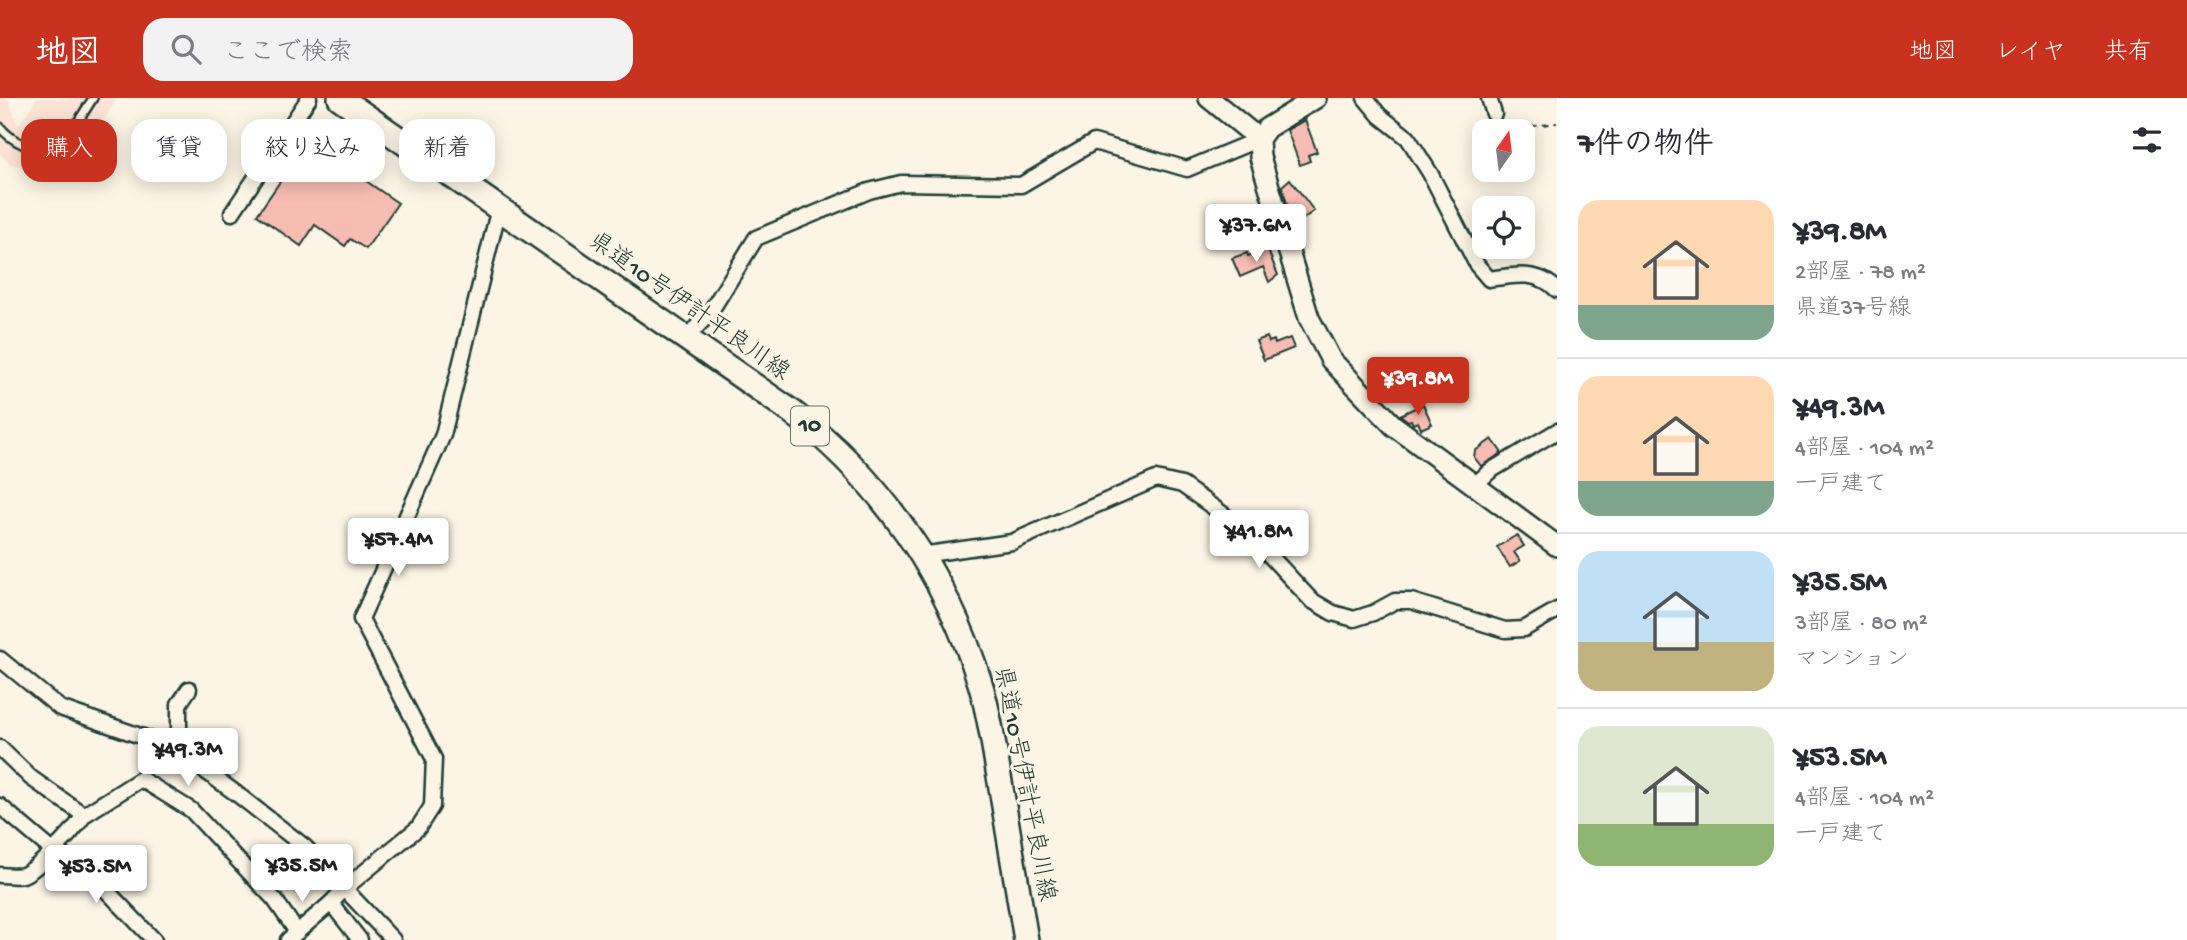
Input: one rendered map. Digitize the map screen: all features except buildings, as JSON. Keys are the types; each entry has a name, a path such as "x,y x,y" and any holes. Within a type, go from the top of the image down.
{"main road":[{"name":"県道10号伊計平良川線","path":"340,98 801,419 843,454 885,503 921,555 944,594 967,642 991,729 1026,940"},
{"path":"1209,98 1259,139"},
{"path":"1316,98 1267,128 1259,139 1259,157 1309,318 1321,345 1342,374 1393,425 1557,546"}],"street":[{"path":"232,213 309,98"},
{"path":"1365,98 1380,116 1408,138 1430,173 1478,265 1489,279 1527,275 1550,282 1557,290"},
{"path":"1489,98 1494,114"},
{"path":"686,338 709,314 756,238 869,191 901,183 1021,186 1094,142 1187,169 1259,139"},
{"path":"0,875 22,875 53,851 80,823 84,814 141,779 191,810 275,900 292,936 418,828 432,806 434,759 361,619 443,435 499,208"},
{"path":"1476,484 1490,471 1557,430"},
{"path":"921,555 1012,542 1156,479 1182,485 1251,535 1311,600 1334,614 1354,619 1373,613 1395,601 1411,601 1505,629 1524,629 1557,610"},
{"path":"0,659 60,708 172,747 305,847 393,940"},
{"path":"172,747 179,736 179,704 189,689"},
{"path":"0,748 31,778 84,814"},
{"path":"0,806 53,851 85,868 154,940"},
{"path":"331,903 360,940"}],"lane":[{"path":"0,127 23,146 50,153 62,147 93,98"}],"path":[{"path":"1494,114 1499,131 1557,123"}],"shaded area":[{"path":"0,98 8,98 18,126 21,122 21,166 9,164 0,154"},
{"path":"37,98 117,98 105,119 23,119"}]}
